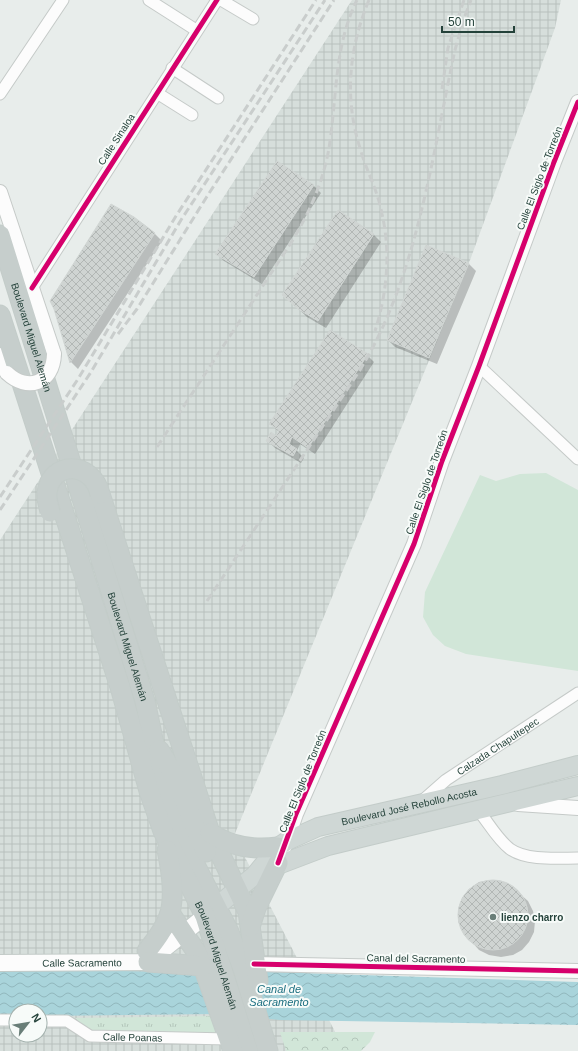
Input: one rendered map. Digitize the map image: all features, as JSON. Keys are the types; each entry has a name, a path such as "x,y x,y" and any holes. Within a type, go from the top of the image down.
{"highway":[{"name":"Boulevard Miguel Alemán","path":"0,235 145,701 154,743"},
{"name":"Boulevard Miguel Alemán","path":"0,315 113,666 137,752 164,831 222,902 237,951 253,977 264,1021 268,1051"},
{"path":"137,752 95,652 50,512 47,494 49,486 53,478 60,472 68,469 78,469 86,472 93,477 98,485 210,833 222,902"},
{"path":"127,647 159,676"},
{"path":"113,666 154,743 173,772 222,902 248,912 253,977"},
{"path":"164,831 170,873 170,913 152,955 204,966"},
{"path":"210,833 226,842 242,847 281,850 256,908 250,927"},
{"name":"Boulevard Miguel Alemán","path":"222,902 218,982 234,1040 248,1051"},
{"path":"170,913 204,966 218,982 221,1013 234,1040"}],"main road":[{"name":"Boulevard José Rebollo Acosta","path":"222,902 255,875 281,850 318,827 420,802 502,785 578,765"},
{"name":"Boulevard José Rebollo Acosta","path":"281,850 328,846 578,786"},
{"path":"361,816 369,836"},
{"path":"152,955 184,933 222,902"},
{"name":"Calle Sacramento","path":"0,953 152,955"},
{"name":"Calle Sacramento","path":"0,963 152,955"}],"street":[{"path":"0,94 63,0"},
{"path":"149,0 196,30"},
{"name":"Calle Sinaloa","path":"32,288 196,30 217,0"},
{"path":"221,0 253,19"},
{"path":"172,68 218,98"},
{"path":"157,93 192,116"},
{"name":"Calle El Siglo de Torreón","path":"281,850 414,544 442,461 578,102"},
{"path":"0,192 54,354 54,362 48,375 35,383 21,383 7,373 0,355"},
{"path":"479,366 578,459"},
{"name":"Calzada Chapultepec","path":"420,802 446,780 578,693"},
{"path":"508,803 578,808"},
{"path":"478,810 496,834 516,852 530,856 578,858"},
{"name":"Canal del Sacramento","path":"253,977 578,970"},
{"name":"Calle Poanas","path":"48,1020 67,1021 90,1036 234,1040"}],"shaded area":[{"path":"352,0 561,0 555,28 469,263 234,836 345,1051 0,1051 0,540"}],"green space":[{"path":"546,473 578,490 578,671 466,654 445,646 433,635 423,617 425,592 480,475 496,481 520,474"},
{"path":"218,1016 222,1033 92,1033 75,1018"},
{"path":"280,1032 375,1032 370,1042 361,1051 286,1051"}],"water":[{"name":"Canal de Sacramento","path":"85,970 199,973 269,972 578,982 578,1025 280,1020 216,1014 48,1016 48,1003 8,1003 8,1015 0,1014 0,971"}],"building":[{"path":"277,161 314,185 254,277 215,254"},
{"path":"111,204 134,217 155,233 70,363 54,309 50,301"},
{"path":"338,210 374,234 318,321 298,309 282,295"},
{"path":"426,245 469,263 429,358 387,340"},
{"path":"330,330 368,354 308,448 292,437 289,444 297,449 293,456 266,441 271,432 276,436 279,430 269,424"},
{"name":"lienzo charro","path":"486,880 500,880 513,886 522,895 526,901 528,915 526,929 518,940 507,948 500,950 486,950 479,948 468,940 460,929 458,922 458,908 460,901 468,890 479,882"}],"railway":[{"path":"0,497 78,379 176,216 316,0"},
{"path":"0,510 91,372 181,220 325,0"},
{"path":"118,334 137,309 206,198 334,0"},
{"path":"157,447 289,246 314,199 323,174 329,148 340,54 344,36 357,0"},
{"path":"369,0 362,18 353,55 351,92 355,129 380,205 385,229 387,258 385,288 375,331"},
{"path":"442,89 448,48 464,0"},
{"path":"207,601 358,373 378,337 395,298 409,258 430,174 455,50 463,21 471,0"}],"cycle path":[{"path":"32,288 217,0"},
{"path":"278,863 296,814 414,544 442,461 578,102"},
{"path":"254,964 578,971"}],"place":[{"name":"lienzo charro","path":"493,917"}]}
